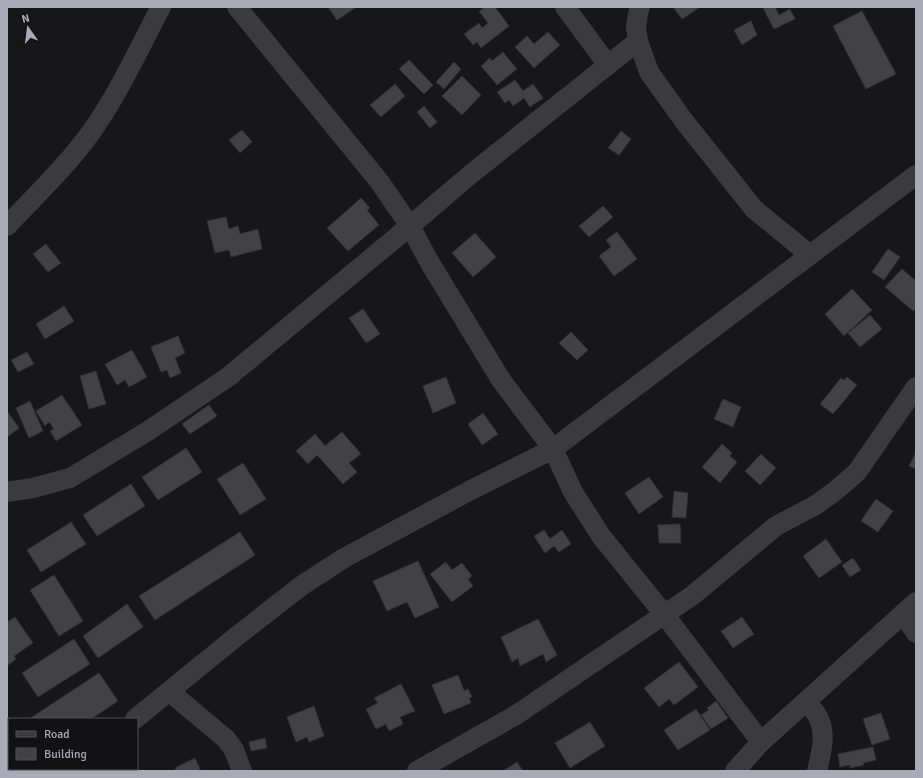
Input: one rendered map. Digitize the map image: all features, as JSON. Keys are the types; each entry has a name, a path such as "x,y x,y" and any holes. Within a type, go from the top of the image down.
{"street":[{"path":"7,226 64,166 89,135 117,91 161,7"},
{"path":"237,7 379,181 410,226 430,263 501,380 553,449 573,492 601,536 664,614 761,742"},
{"path":"565,7 608,65"},
{"path":"640,7 636,27 638,41 649,72 684,121 754,209 810,255"},
{"path":"7,492 33,488 70,478 148,431 228,377 410,226 470,174 638,41"},
{"path":"136,718 170,692 236,636 301,586 344,558 471,490 553,449 916,175"},
{"path":"418,771 516,715 693,595 776,526 814,506 834,492 857,472 916,387"},
{"path":"735,771 761,742 910,609 916,633"},
{"path":"170,692 226,739 234,750 242,771"},
{"path":"806,702 818,716 822,732 823,745 817,771"}],"building":[{"path":"328,7 354,7 355,8 337,20"},
{"path":"485,7 495,7 509,26 481,48 477,42 473,45 464,34 479,23 482,28 488,23 479,11"},
{"path":"673,7 700,7 682,19"},
{"path":"775,7 779,15 790,9 795,19 774,29 763,8"},
{"path":"862,11 896,74 866,89 833,26"},
{"path":"751,21 757,35 742,45 734,30"},
{"path":"548,32 560,45 534,68 515,47 527,36 534,44"},
{"path":"503,52 517,69 497,85 481,66 490,58 492,61"},
{"path":"409,60 433,85 424,94 399,69"},
{"path":"454,62 461,69 444,89 436,82"},
{"path":"462,76 481,95 462,115 442,96"},
{"path":"515,80 523,91 533,84 543,98 530,107 524,98 513,106 509,100 505,103 497,92"},
{"path":"395,84 405,96 381,117 370,105"},
{"path":"424,106 437,122 430,128 417,112"},
{"path":"242,130 252,142 240,153 229,140"},
{"path":"621,131 631,139 619,155 608,148"},
{"path":"361,198 370,208 367,210 379,225 348,251 327,228"},
{"path":"603,206 613,217 589,237 579,226"},
{"path":"226,217 229,229 238,226 240,234 258,229 262,249 231,257 229,250 215,253 207,221"},
{"path":"617,232 637,259 614,276 599,256 611,247 606,240"},
{"path":"475,233 496,257 473,277 452,253"},
{"path":"46,244 61,263 48,272 33,254"},
{"path":"888,249 900,257 884,280 872,272"},
{"path":"902,269 916,281 916,308 913,311 885,287"},
{"path":"852,289 872,310 844,336 825,314"},
{"path":"64,306 74,321 45,339 36,324"},
{"path":"363,309 380,334 366,343 349,318"},
{"path":"870,315 882,329 860,347 848,333"},
{"path":"571,332 588,350 577,360 559,343"},
{"path":"178,336 185,353 175,358 181,373 170,378 167,370 161,372 151,347"},
{"path":"132,350 147,377 129,387 125,380 117,385 105,364"},
{"path":"27,352 34,364 18,372 11,360"},
{"path":"96,371 106,404 89,409 80,376"},
{"path":"446,377 456,403 433,413 423,386"},
{"path":"847,377 857,385 833,414 820,404 841,378 844,380"},
{"path":"62,395 82,425 56,441 50,431 54,429 49,422 45,426 36,411"},
{"path":"723,399 741,407 733,427 714,419"},
{"path":"30,401 43,431 29,438 16,408"},
{"path":"209,405 217,416 190,434 182,424"},
{"path":"7,411 19,428 7,437"},
{"path":"483,413 498,434 482,445 468,424"},
{"path":"342,432 361,454 349,463 357,472 343,484 317,455 308,464 296,451 315,434 325,446"},
{"path":"722,444 732,453 730,456 737,462 720,483 702,467"},
{"path":"186,448 202,472 158,500 142,477"},
{"path":"916,452 916,469 909,466"},
{"path":"761,454 776,468 760,485 745,471"},
{"path":"243,463 266,499 240,515 217,479"},
{"path":"649,477 663,497 639,514 625,493"},
{"path":"131,484 145,506 97,536 83,515"},
{"path":"674,491 688,493 686,518 672,517"},
{"path":"876,499 893,511 878,532 861,521"},
{"path":"71,522 86,544 41,572 27,550"},
{"path":"680,524 681,543 659,543 658,525"},
{"path":"544,530 550,539 562,530 571,544 559,552 554,546 545,553 534,536"},
{"path":"240,532 255,555 155,620 139,596"},
{"path":"826,539 842,562 819,578 803,556"},
{"path":"853,558 861,570 850,577 842,565"},
{"path":"418,561 439,607 415,618 407,602 387,611 373,581"},
{"path":"446,562 452,570 462,563 472,576 468,579 473,586 452,602 430,574"},
{"path":"54,575 83,621 59,636 30,590"},
{"path":"127,604 143,627 98,658 83,636"},
{"path":"15,617 33,643 14,656 16,659 7,666 7,622"},
{"path":"742,617 754,634 733,648 721,631"},
{"path":"538,619 557,655 546,662 543,654 520,666 518,658 512,662 501,637"},
{"path":"74,639 90,664 38,697 22,673"},
{"path":"679,662 698,687 674,705 669,699 659,707 644,688"},
{"path":"99,673 118,701 92,718 31,718"},
{"path":"458,675 464,691 468,689 472,697 469,698 471,703 444,714 432,685"},
{"path":"401,684 415,711 400,717 403,724 389,731 386,724 376,729 366,709 378,703 374,698"},
{"path":"716,701 728,718 711,729 701,715 709,710 707,708"},
{"path":"314,706 324,736 309,742 307,737 296,742 287,717"},
{"path":"696,709 710,730 678,750 664,730"},
{"path":"881,713 890,739 872,745 863,719"},
{"path":"590,722 605,746 570,768 555,743"},
{"path":"265,738 267,748 251,751 249,742"},
{"path":"873,747 876,760 863,763 864,765 850,768 850,765 840,767 838,754"},
{"path":"195,758 200,769 196,771 177,771 175,768"},
{"path":"517,762 523,771 503,771"}]}
